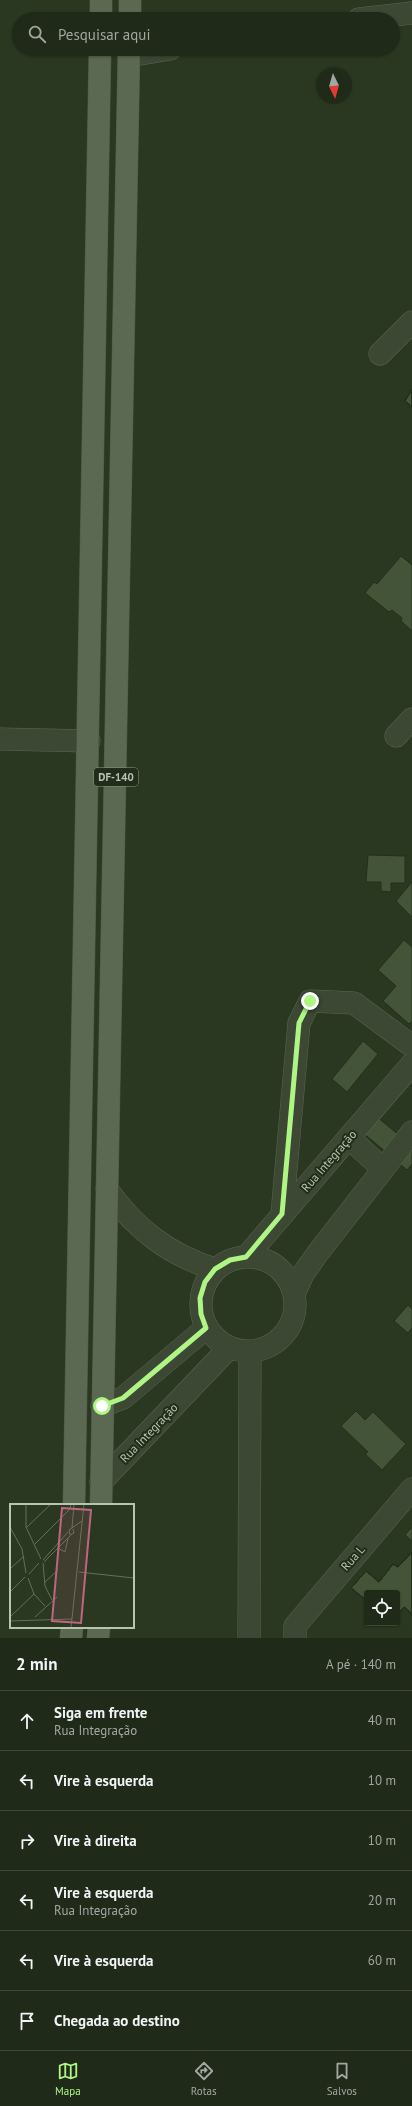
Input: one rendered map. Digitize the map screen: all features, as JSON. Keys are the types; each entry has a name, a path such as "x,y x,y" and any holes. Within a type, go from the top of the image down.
{"main road":[{"path":"101,0 101,12"},
{"path":"130,0 130,12"},
{"name":"DF-140","path":"74,1504 89,741 100,56"},
{"name":"DF-140","path":"101,1504 129,56"},
{"path":"71,1638 72,1628"},
{"path":"98,1638 99,1628"}],"street":[{"path":"400,14 412,13"},
{"path":"380,354 412,322"},
{"path":"396,736 412,719"},
{"path":"0,739 89,741"},
{"path":"282,1214 299,1023 310,1001 354,1003 412,1046"},
{"name":"Rua Integração","path":"246,1257 412,1064"},
{"path":"294,1294 303,1274 313,1259 412,1132"},
{"path":"349,1138 383,1169"},
{"path":"107,1189 128,1216 147,1235 180,1256 215,1269"},
{"path":"246,1257 262,1259 277,1267 288,1279 294,1294 295,1310 287,1330 280,1339 266,1348 250,1352 229,1348 216,1340 206,1328 201,1314 200,1298 205,1282 215,1269 230,1260 246,1257"},
{"path":"102,1406 123,1398 206,1328"},
{"name":"Rua Integração","path":"101,1482 229,1348"},
{"path":"248,1638 250,1352"},
{"name":"Rua L","path":"295,1632 412,1489"}],"building":[{"path":"412,389 412,407 405,401"},
{"path":"412,389 412,407 405,401"},
{"path":"412,389 412,407 405,401"},
{"path":"412,389 412,407 405,401"},
{"path":"412,389 412,407 405,401"},
{"path":"401,556 412,565 412,631 401,621 402,618 392,610 389,612 365,593 374,582 377,584"},
{"path":"368,855 405,856 405,883 391,883 391,892 381,891 381,882 366,882"},
{"path":"412,882 412,917 396,901"},
{"path":"404,940 412,947 412,1021 409,1024 383,1001 396,986 378,970"},
{"path":"363,1041 378,1054 347,1092 332,1079"},
{"path":"362,1104 408,1143 412,1149 412,1164 407,1170 348,1120"},
{"path":"408,1305 412,1309 412,1328 408,1333 394,1321"},
{"path":"356,1411 365,1420 373,1412 406,1444 382,1470 365,1454 368,1452 341,1426"},
{"path":"412,1527 412,1541 405,1535"},
{"path":"412,1552 412,1614 404,1607 400,1612 400,1590 364,1590 364,1599 351,1588 366,1571 379,1582 393,1564 398,1567"},
{"path":"412,1552 412,1614 404,1607 400,1612 400,1590 364,1590 364,1599 351,1588 366,1571 379,1582 393,1564 398,1567"},
{"path":"412,1552 412,1614 404,1607 400,1612 400,1590 364,1590 364,1599 351,1588 366,1571 379,1582 393,1564 398,1567"},
{"path":"412,1552 412,1614 404,1607 400,1612 400,1590 364,1590 364,1599 351,1588 366,1571 379,1582 393,1564 398,1567"},
{"path":"412,1552 412,1614 404,1607 400,1612 400,1590 364,1590 364,1599 351,1588 366,1571 379,1582 393,1564 398,1567"}],"route":[{"path":"102,1406 123,1398 206,1328 201,1314 200,1298 205,1282 215,1269 230,1260 246,1257 282,1214 299,1023 310,1001"}]}
